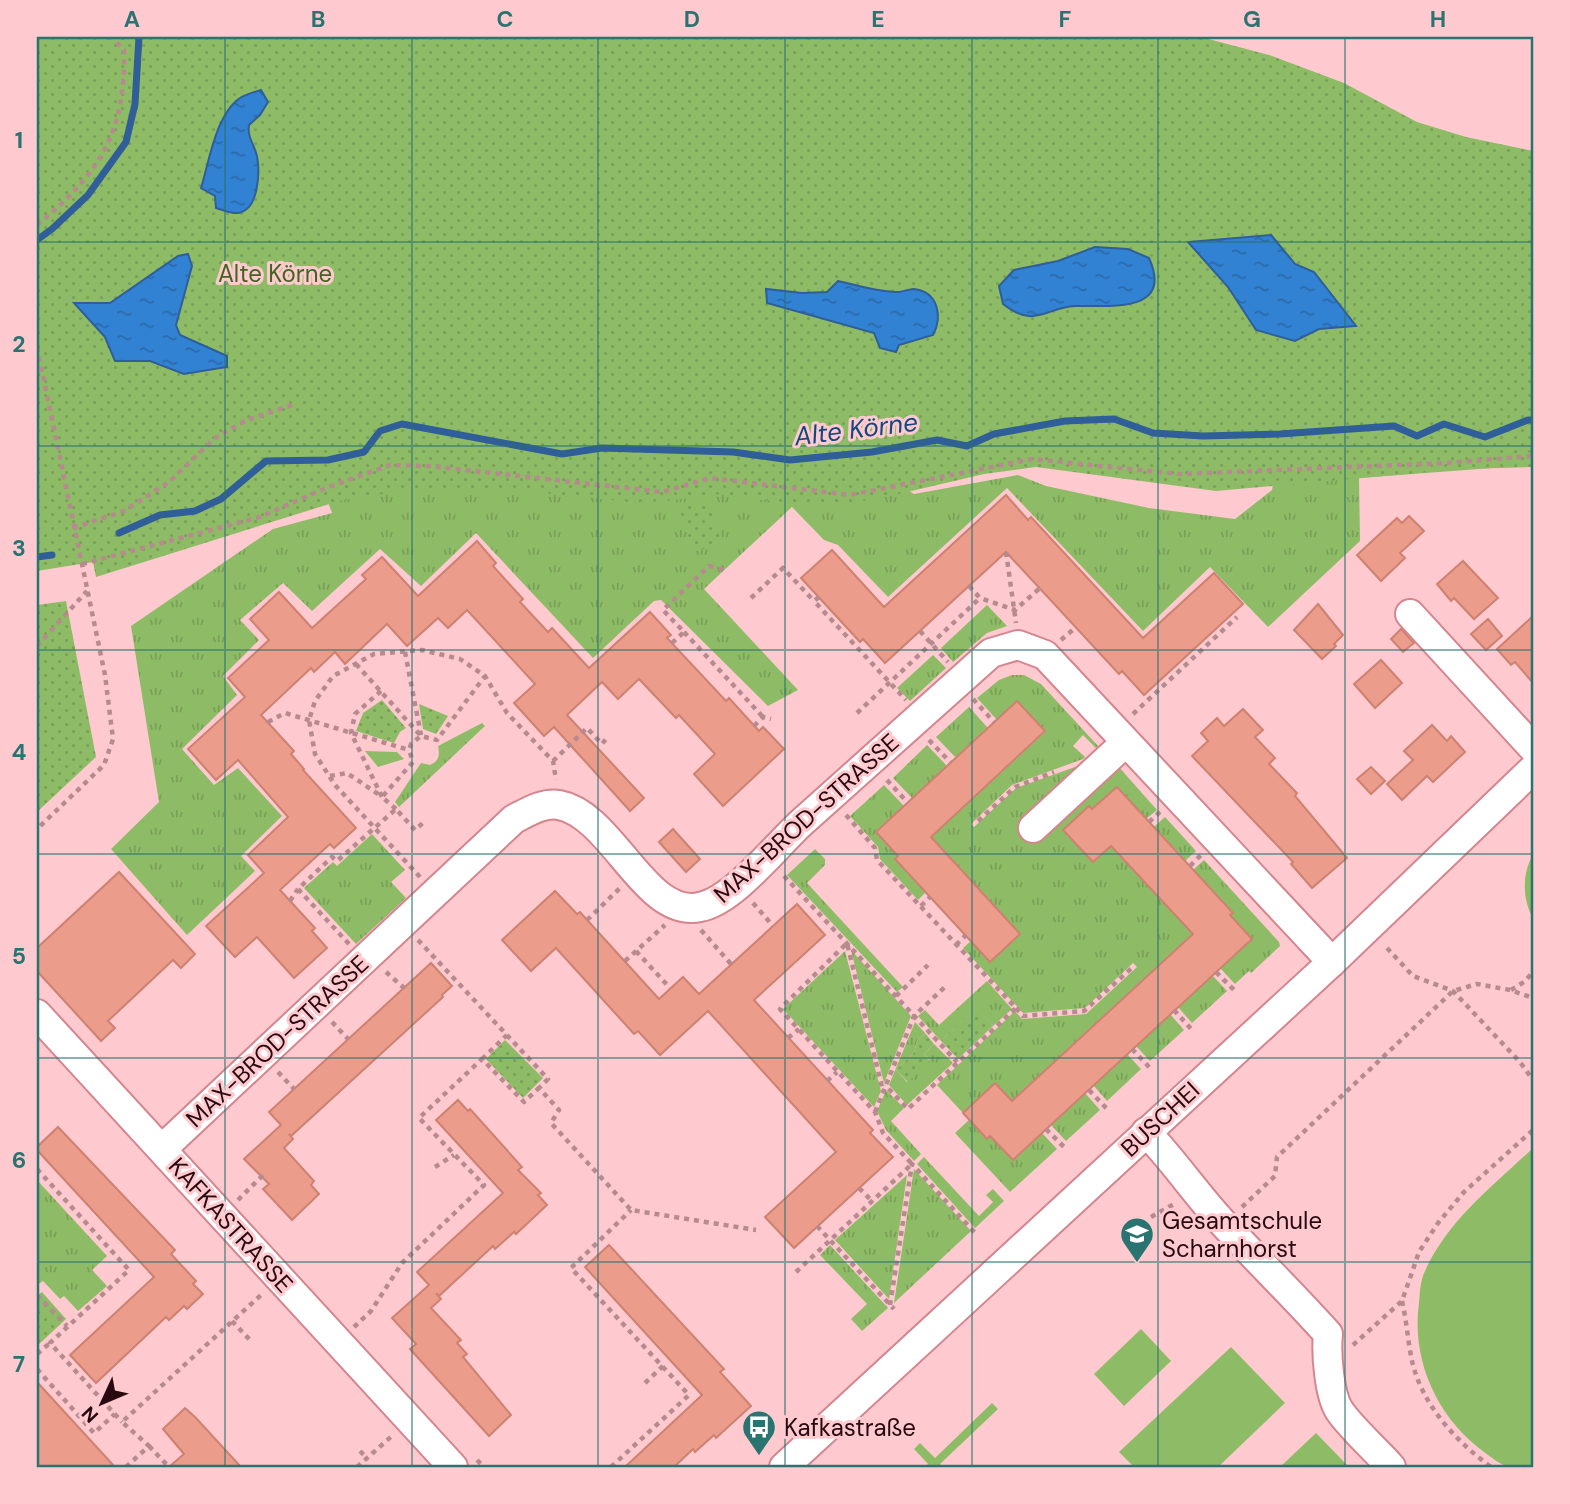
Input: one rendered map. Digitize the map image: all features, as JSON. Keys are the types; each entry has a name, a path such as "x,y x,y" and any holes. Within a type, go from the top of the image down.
{"street":[{"path":"1410,614 1533,748"},
{"name":"MAX-BROD-STRASSE","path":"162,1149 364,960 415,936 435,893 514,819 538,807 559,805 583,816 661,898 680,907 699,908 717,902 842,811 972,689 991,653 1018,645"},
{"path":"1018,645 1045,655 1332,962"},
{"path":"1033,828 1125,743"},
{"name":"BUSCHEI","path":"784,1467 1332,962 1533,769"},
{"name":"KAFKASTRASSE","path":"37,1014 410,1420 464,1462"},
{"path":"1146,1132 1174,1160 1199,1196 1224,1224 1328,1334 1326,1349 1338,1409 1391,1467"}],"path":[{"path":"37,225 64,203 96,164 110,141 125,85 124,50 111,37"},
{"path":"37,347 105,675 113,739 104,765 37,829"},
{"path":"73,528 124,511 169,482 215,438 247,420 292,405"},
{"path":"82,564 260,517 326,488 390,465 430,466 662,492 710,478 850,495 1032,460 1179,474 1533,456"},
{"path":"1006,552 1018,645"},
{"path":"724,570 709,566 663,610 763,718 771,719"},
{"path":"751,598 783,568 816,599 890,682 929,729 950,763"},
{"path":"969,586 980,598 1015,610"},
{"path":"1015,610 1040,588"},
{"path":"37,646 87,591"},
{"path":"857,713 980,598"},
{"path":"920,631 972,689 994,722"},
{"path":"672,643 684,632"},
{"path":"435,893 330,776 315,754 309,720 314,701 333,676 374,654 422,650 460,659 485,676 508,713 553,761 559,805"},
{"path":"405,652 421,736"},
{"path":"356,664 396,712 421,736 437,740 485,676"},
{"path":"964,707 972,689"},
{"path":"381,691 355,714 351,733 382,797"},
{"path":"268,722 285,713 409,750"},
{"path":"754,726 763,718"},
{"path":"553,761 587,728 602,744 606,738"},
{"path":"920,747 929,729"},
{"path":"382,797 413,762 409,750 414,739 421,736"},
{"path":"895,771 886,779 908,803"},
{"path":"330,776 347,772 382,797 415,830 424,822"},
{"path":"1153,802 1170,820"},
{"path":"978,821 991,808"},
{"path":"290,901 298,889 332,857 337,861 396,809"},
{"path":"842,811 875,848 877,860 1023,1016 1084,1011 1134,966"},
{"path":"1149,822 1161,811"},
{"path":"1190,866 1202,855 1194,846"},
{"path":"790,866 782,874 957,1062"},
{"path":"612,878 629,896"},
{"path":"587,920 621,887"},
{"path":"298,889 364,960"},
{"path":"745,910 762,893"},
{"path":"921,906 930,897"},
{"path":"752,903 773,926"},
{"path":"625,961 669,923 663,919"},
{"path":"691,928 700,929 708,925"},
{"path":"700,929 731,964"},
{"path":"415,936 548,1079 524,1102 482,1059"},
{"path":"956,945 966,936"},
{"path":"847,943 780,1009 875,1112 883,1133 976,1234"},
{"path":"847,943 884,1088 908,1109 1016,1008"},
{"path":"1387,948 1413,976 1453,991 1520,1062 1533,1080"},
{"path":"636,951 670,988"},
{"path":"393,964 384,971 404,988"},
{"path":"896,996 928,965"},
{"path":"1216,972 1237,993"},
{"path":"1510,990 1524,982 1533,972"},
{"path":"1224,1224 1275,1176 1277,1157 1453,991 1477,984 1510,990 1533,998"},
{"path":"875,1112 914,1016 947,985"},
{"path":"1174,1010 1193,1031"},
{"path":"323,1030 340,1013"},
{"path":"332,1021 348,1039"},
{"path":"788,1038 799,1029"},
{"path":"346,1319 354,1327 371,1311 402,1263 484,1185 419,1118 507,1035"},
{"path":"1132,1049 1151,1069"},
{"path":"267,1081 286,1063"},
{"path":"277,1072 294,1089"},
{"path":"827,1081 837,1072"},
{"path":"539,1088 559,1111 551,1123 631,1210 756,1230"},
{"path":"1088,1090 1108,1110"},
{"path":"1046,1129 1065,1148"},
{"path":"1329,1366 1402,1301 1419,1252 1438,1223 1464,1192 1533,1130"},
{"path":"435,1167 454,1155"},
{"path":"796,1272 912,1164"},
{"path":"817,1226 892,1307 912,1164"},
{"path":"37,1169 129,1270 37,1354"},
{"path":"237,1200 265,1173"},
{"path":"859,1188 872,1201"},
{"path":"229,1191 246,1210"},
{"path":"611,1467 689,1395 571,1268 631,1210"},
{"path":"122,1422 280,1278"},
{"path":"37,1299 39,1297 67,1326"},
{"path":"1402,1301 1409,1328 1413,1365 1428,1398 1449,1430 1491,1467"},
{"path":"232,1321 250,1340"},
{"path":"50,1343 115,1415 169,1467"},
{"path":"645,1383 663,1367"},
{"path":"37,1370 94,1433 115,1415"},
{"path":"357,1467 410,1420"},
{"path":"128,1467 149,1446"},
{"path":"360,1451 367,1458"},
{"path":"464,1462 484,1467"}],"green space":[{"name":"Alte Körne","path":"37,37 1201,37 1269,55 1344,83 1417,122 1466,137 1533,151 1533,467 1463,469 1216,491 1036,467 984,474 886,497 829,506 721,494 666,501 630,502 506,489 396,492 339,501 96,577 93,562 37,571"},
{"path":"1278,460 1533,465 1359,478 1360,541 1268,627 1210,567 1143,631 1007,488 888,597 838,545 824,540 792,507 704,589 798,690 768,706 661,600 654,601 593,658 476,533 421,586 380,549 312,611 283,583 240,620 259,640 223,676 237,695 182,749 214,785 238,768 282,816 241,856 255,871 187,935 111,849 159,802 131,626 273,529 332,513 319,478 880,473 914,494 1018,475 1046,486 1149,508 1235,519 1272,490"},
{"path":"707,499 722,543 694,552 679,509"},
{"path":"66,601 96,757 37,812 37,605"},
{"path":"987,605 1007,626 987,633 953,662 941,648"},
{"path":"933,655 946,668 910,701 897,688"},
{"path":"1012,675 1024,675 1041,684 1098,746 1096,748 1083,735 1073,746 1085,757 1083,759 1012,785 971,824 974,827 1016,788 1089,762 1118,766 1157,810 1146,819 1116,787 1063,830 1093,862 1111,846 1193,934 1012,1101 995,1083 963,1113 937,1085 1015,1011 1022,1019 1086,1014 1137,967 1133,963 1085,1008 1023,1013 963,948 971,941 991,962 1020,934 931,837 1045,732 1017,701 997,720 977,698 999,680"},
{"path":"382,700 406,728 400,732 394,743 356,731 363,713"},
{"path":"419,704 448,716 436,734 423,729"},
{"path":"969,707 988,728 956,758 936,737"},
{"path":"482,723 485,726 399,807 395,802 421,763 430,765 435,762 438,746"},
{"path":"927,745 947,766 912,798 893,778"},
{"path":"365,751 397,752 404,759 378,767"},
{"path":"884,785 904,806 898,856 895,859 926,892 918,900 880,859 878,847 850,816"},
{"path":"1165,817 1196,851 1185,861 1154,827"},
{"path":"372,834 405,870 391,882 406,898 356,944 304,888 333,862 337,866"},
{"path":"815,849 825,859 825,865 807,883 903,987 897,992 787,875"},
{"path":"1533,855 1533,918 1527,903 1525,878"},
{"path":"1204,860 1280,946 1235,984 1220,968 1252,938 1193,870"},
{"path":"851,950 911,1016 884,1083"},
{"path":"845,951 881,1091 874,1107 783,1009"},
{"path":"1212,975 1227,991 1192,1023 1178,1007"},
{"path":"987,981 1012,1009 993,1026 976,1008 941,1041 918,1016 925,1010 939,1025"},
{"path":"976,1007 993,1026 958,1059 941,1041"},
{"path":"1170,1014 1184,1030 1150,1061 1136,1046"},
{"path":"915,1022 925,1033 917,1041 914,1053 896,1070 907,1082 930,1060 924,1054 934,1044 953,1063 907,1105 889,1085"},
{"path":"925,1033 934,1044 924,1054 930,1061 908,1082 896,1070 914,1053 917,1041"},
{"path":"505,1040 543,1078 523,1098 486,1059"},
{"path":"1127,1054 1141,1069 1107,1101 1093,1085"},
{"path":"886,1090 904,1108 891,1121 921,1154 914,1161 886,1130 877,1111"},
{"path":"1085,1093 1100,1110 1066,1141 1051,1125"},
{"path":"970,1119 987,1139 990,1136 1042,1133 1057,1149 1010,1192 955,1133"},
{"path":"1533,1148 1533,1467 1517,1468 1501,1464 1467,1438 1441,1405 1424,1366 1419,1346 1418,1324 1422,1279 1446,1236 1473,1205"},
{"path":"924,1157 979,1216 993,1202 986,1195 993,1189 1004,1201 975,1228 917,1164"},
{"path":"914,1169 971,1231 894,1303"},
{"path":"907,1175 889,1299 835,1240"},
{"path":"37,1180 107,1256 92,1270 107,1286 78,1311 64,1296 60,1299 43,1281 37,1285"},
{"path":"830,1245 888,1308 862,1331 851,1319 867,1304 820,1255"},
{"path":"42,1292 66,1319 37,1346 37,1296"},
{"path":"1141,1329 1171,1361 1124,1406 1094,1374"},
{"path":"1231,1347 1285,1403 1218,1467 1134,1467 1119,1452"},
{"path":"992,1403 998,1409 940,1464 942,1467 925,1467 928,1464 914,1449 920,1443 935,1458"},
{"path":"1316,1433 1348,1466 1280,1467"}],"water":[{"path":"261,90 268,102 260,115 249,125 258,163 254,198 245,210 238,213 216,208 215,196 201,188 219,127 232,105 247,94"},
{"path":"1271,235 1295,264 1314,272 1356,326 1319,329 1295,341 1256,330 1228,287 1188,242"},
{"path":"1095,247 1128,249 1149,258 1154,276 1153,289 1146,298 1120,305 1075,306 1032,316 1023,315 1003,304 999,286 1014,270 1058,261"},
{"path":"188,254 192,266 176,325 180,335 227,356 227,367 184,374 150,361 115,361 105,337 74,303 110,303 178,256"},
{"path":"838,281 883,291 922,291 933,300 938,313 933,335 899,345 896,352 880,348 874,333 767,303 766,289 802,293 827,292"}],"building":[{"path":"1006,495 1028,520 1031,517 1143,638 1214,573 1243,604 1144,695 1122,671 1119,674 1006,552 885,663 863,639 860,642 801,578 832,550 884,607"},
{"path":"1409,516 1424,531 1400,553 1405,558 1381,581 1357,555 1397,518 1402,523"},
{"path":"477,541 496,563 493,566 523,599 520,602 548,632 552,628 589,668 650,612 671,635 667,638 726,701 729,698 759,731 763,727 784,749 723,806 694,774 715,754 679,715 676,718 639,679 618,699 602,682 567,715 644,798 630,811 554,727 544,736 514,703 535,684 467,610 448,628 438,618 407,646 387,624 345,664 335,652 314,672 311,668 261,715 294,751 291,754 303,770 356,828 334,848 330,844 280,890 315,928 312,931 327,948 294,978 257,937 235,957 206,926 264,873 248,855 288,817 238,760 216,780 188,749 245,697 228,678 269,640 250,619 279,592 312,628 366,579 362,575 382,557 418,596"},
{"path":"1463,561 1498,598 1474,619 1454,598 1451,601 1437,584"},
{"path":"1318,604 1343,635 1322,659 1294,630"},
{"path":"1533,616 1533,683 1515,662 1511,665 1497,649"},
{"path":"1488,619 1502,636 1486,650 1471,634"},
{"path":"1401,629 1414,643 1403,652 1391,639"},
{"path":"1381,660 1402,683 1375,708 1354,684"},
{"path":"1017,701 1045,731 931,837 1020,934 990,962 895,859 898,856 876,832"},
{"path":"1243,709 1263,730 1255,737 1275,758 1269,764 1297,793 1295,796 1347,858 1312,888 1291,864 1293,862 1192,756 1208,741 1201,733 1217,718 1224,726"},
{"path":"1432,725 1447,741 1451,736 1465,752 1433,782 1427,776 1402,800 1387,784 1413,760 1404,751"},
{"path":"1371,767 1385,781 1371,794 1357,779"},
{"path":"1117,787 1233,913 1230,915 1252,939 1013,1160 990,1136 987,1139 963,1113 995,1083 1012,1101 1193,934 1111,846 1093,862 1063,830 1089,806 1092,809"},
{"path":"673,829 700,859 686,872 659,842"},
{"path":"119,872 195,954 181,968 173,960 108,1021 115,1028 101,1041 37,971 37,948"},
{"path":"555,891 577,914 580,912 659,999 683,977 699,994 797,904 825,935 754,1000 873,1130 870,1133 893,1157 794,1248 765,1217 836,1152 708,1011 660,1055 638,1031 634,1034 556,948 531,971 502,940"},
{"path":"431,963 452,986 443,997 291,1136 289,1134 293,1139 284,1148 314,1181 311,1185 319,1194 292,1220 263,1189 269,1184 244,1159 281,1125 269,1112"},
{"path":"458,1100 468,1111 470,1109 522,1167 518,1170 541,1193 538,1195 547,1205 516,1234 514,1232 495,1249 493,1246 439,1296 436,1293 441,1299 431,1308 461,1340 457,1343 467,1354 463,1357 511,1415 489,1436 410,1349 416,1344 392,1318 429,1285 417,1272 503,1193 436,1120"},
{"path":"58,1127 175,1250 171,1254 196,1281 193,1284 203,1294 187,1309 184,1306 169,1320 166,1317 96,1383 70,1355 154,1277 37,1150"},
{"path":"609,1245 724,1369 720,1372 751,1406 716,1438 714,1435 695,1452 693,1449 674,1467 625,1467 702,1395 585,1267"},
{"path":"37,1382 115,1467 37,1467"},
{"path":"185,1408 241,1467 169,1467 184,1454 163,1429"}],"waterway":[{"path":"37,240 88,195 126,142 135,104 139,37"},
{"name":"Alte Körne","path":"119,533 160,515 195,511 221,499 266,461 328,460 364,452 380,431 402,424 562,454 602,448 733,452 790,460 872,452 937,440 967,446 994,434 1065,421 1114,419 1153,433 1203,436 1394,426 1417,436 1444,424 1485,437 1533,420"},
{"name":"Alte Körne","path":"37,557 52,555"}],"place":[{"name":"Gesamtschule Scharnhorst","path":"1137,1264"},
{"name":"Kafkastraße","path":"759,1457"}]}
